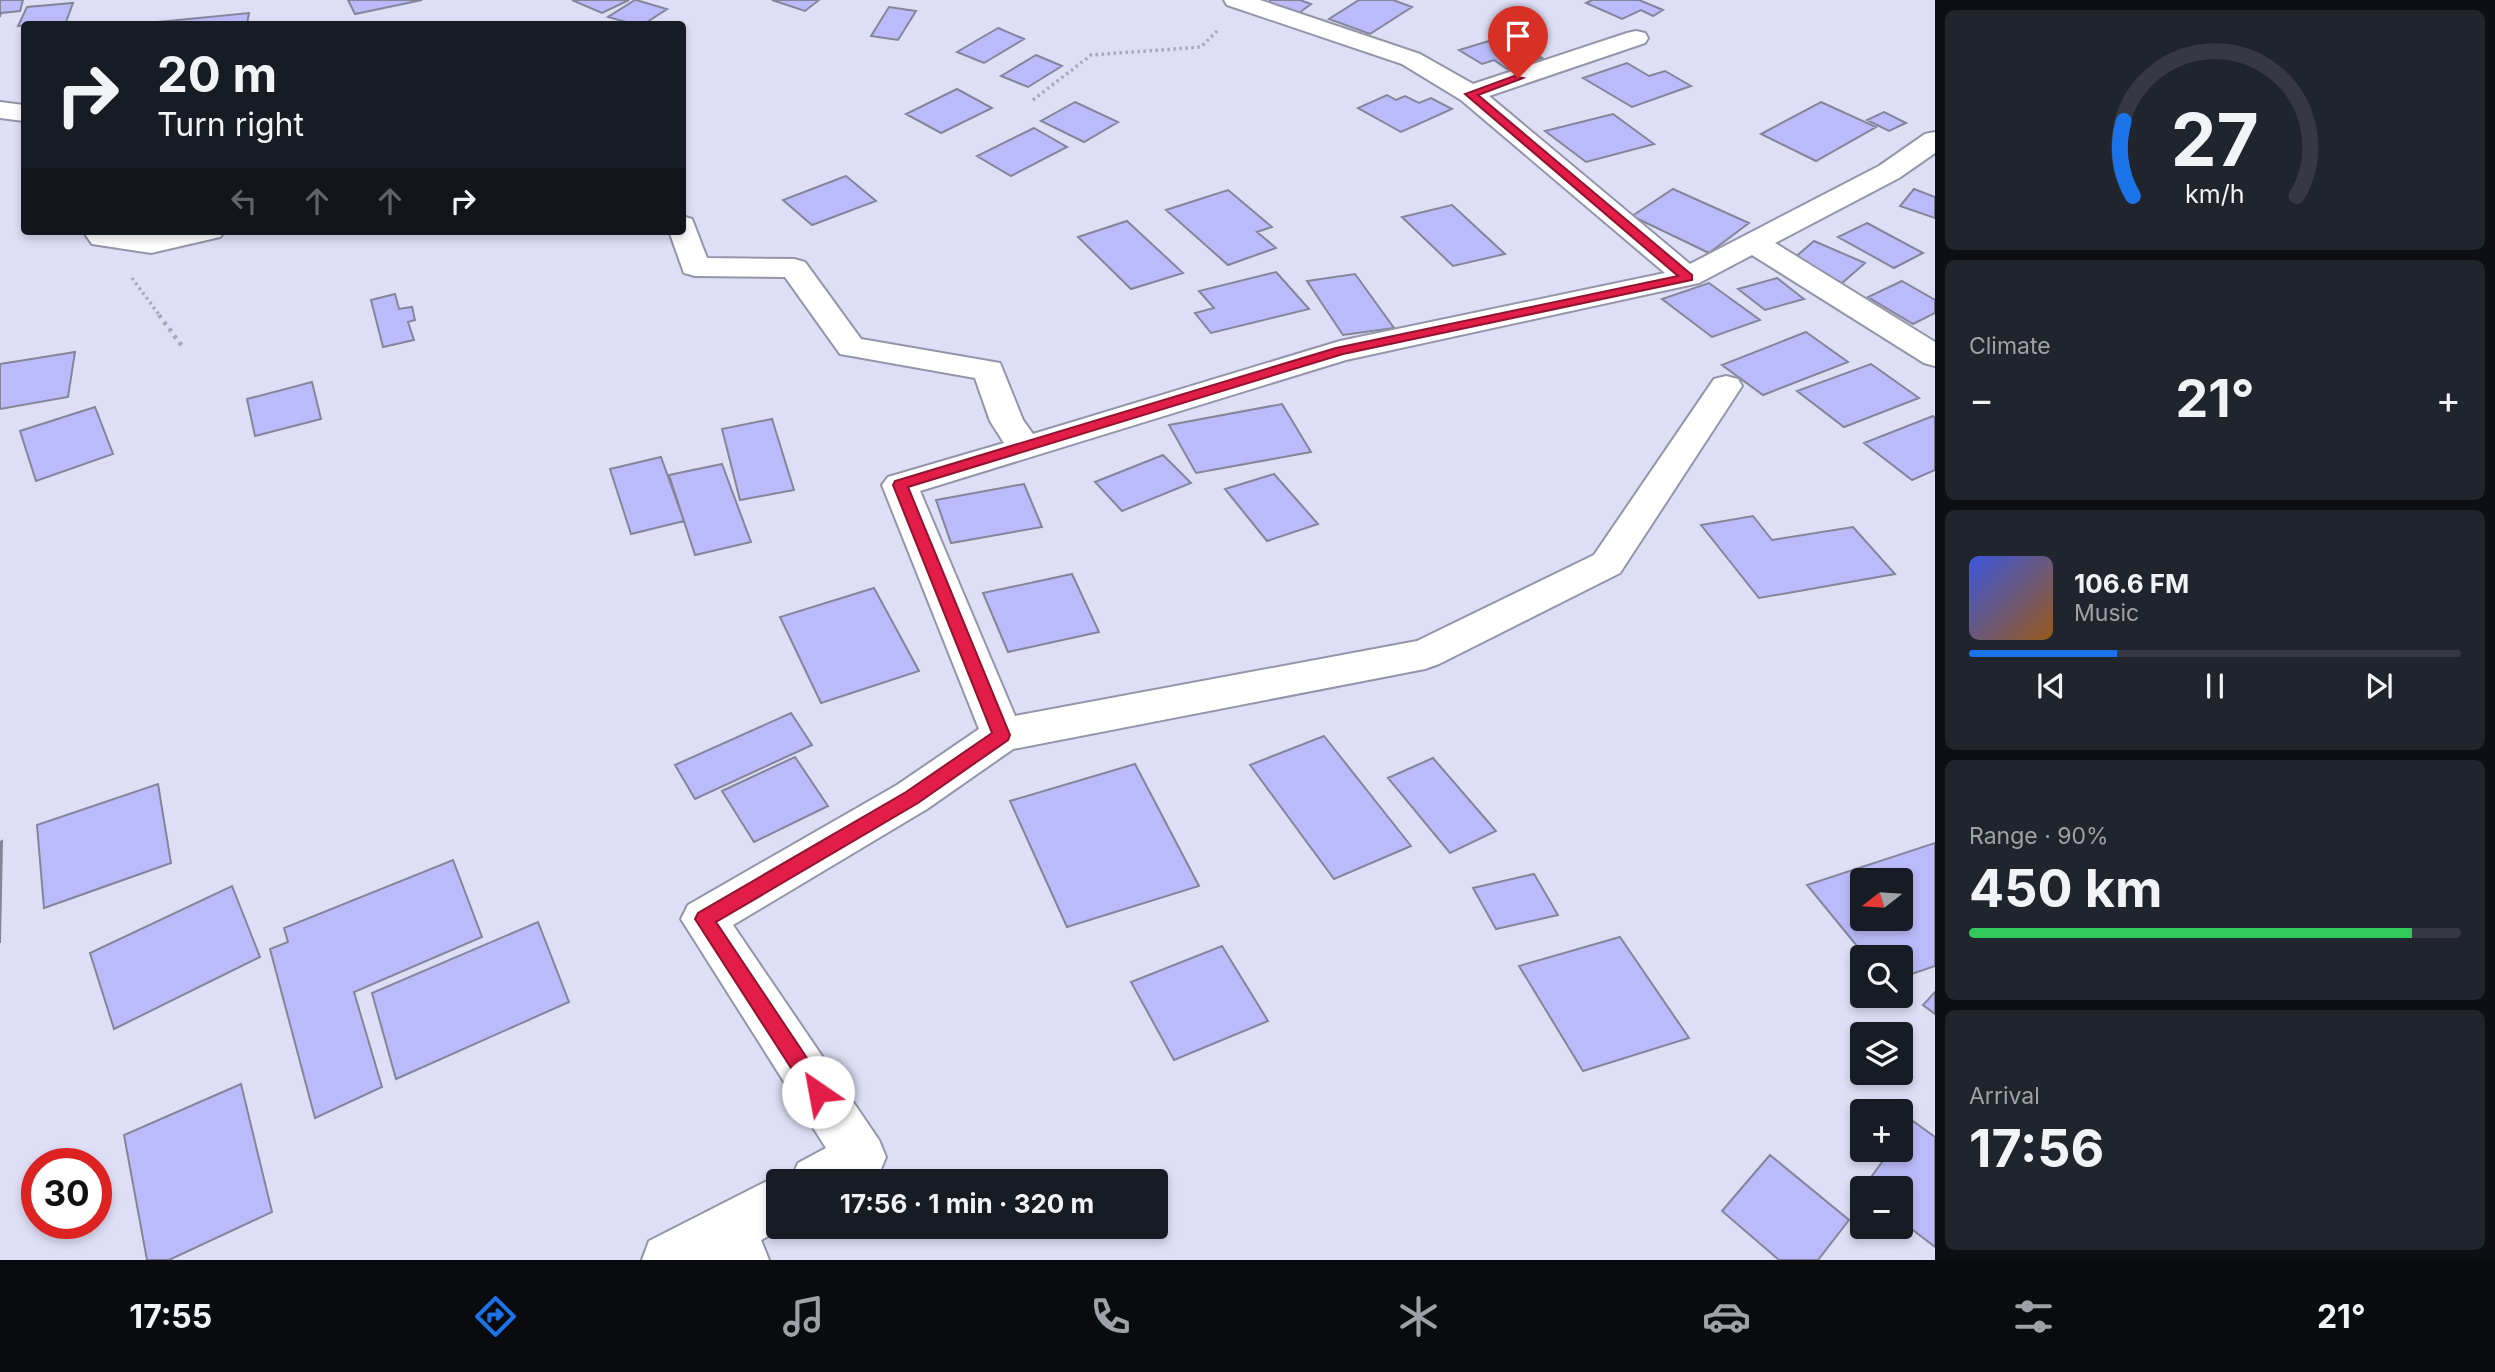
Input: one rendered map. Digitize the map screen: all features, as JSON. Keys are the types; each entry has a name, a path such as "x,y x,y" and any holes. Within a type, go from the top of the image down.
{"street":[{"path":"1241,1 1411,59 1470,94 1688,277"},
{"path":"1470,94 1636,38"},
{"path":"0,110 21,113"},
{"path":"1002,735 900,485 1340,351 1688,277 1889,172 1935,140"},
{"path":"686,231 695,267 794,268 851,347 988,370 1007,421 1025,448"},
{"path":"105,235 151,244 192,235"},
{"path":"1753,243 1935,356"},
{"path":"838,1169 861,1157 704,919 912,797 1002,735 1425,654 1607,564 1726,386"},
{"path":"667,1260 734,1245 766,1214"}],"path":[{"path":"1033,100 1091,55 1201,47 1241,1"},
{"path":"101,235 181,346"}],"building":[{"path":"0,0 23,0 20,11 1,13 0,17"},
{"path":"348,0 422,0 355,14"},
{"path":"572,0 629,0 602,13"},
{"path":"635,0 667,9 649,21 622,21 608,17"},
{"path":"772,0 819,0 805,11"},
{"path":"1271,0 1300,0 1311,4 1295,16 1264,5"},
{"path":"1359,0 1393,0 1412,7 1370,34 1329,19"},
{"path":"1592,0 1639,0 1663,10 1653,16 1641,10 1622,19 1586,3"},
{"path":"73,3 66,21 21,21 21,26 18,26 27,7"},
{"path":"889,7 916,11 898,40 871,36"},
{"path":"249,13 248,21 168,21"},
{"path":"998,28 1024,39 984,63 957,52"},
{"path":"1505,36 1542,58 1507,69 1494,60 1482,64 1459,50"},
{"path":"1036,55 1062,66 1028,87 1001,76"},
{"path":"1627,63 1649,76 1665,71 1691,86 1632,107 1583,78"},
{"path":"957,89 992,108 941,133 906,114"},
{"path":"1387,95 1396,100 1405,96 1419,103 1431,98 1452,109 1401,132 1358,108"},
{"path":"1075,102 1118,122 1084,142 1041,121"},
{"path":"1821,102 1876,127 1816,161 1761,134"},
{"path":"1884,112 1906,123 1889,131 1867,120"},
{"path":"1613,114 1654,144 1586,162 1545,131"},
{"path":"1034,128 1067,147 1011,176 977,156"},
{"path":"846,176 876,201 812,225 783,200"},
{"path":"1673,189 1749,223 1709,253 1632,216"},
{"path":"1914,189 1935,197 1935,218 1900,206"},
{"path":"1228,190 1272,227 1257,232 1276,248 1228,265 1166,210"},
{"path":"1452,205 1505,254 1453,266 1402,217"},
{"path":"1127,221 1183,273 1131,289 1078,237"},
{"path":"1867,223 1923,253 1894,268 1838,237"},
{"path":"1814,241 1865,263 1842,283 1792,260"},
{"path":"1276,272 1309,309 1211,333 1195,313 1214,308 1199,291"},
{"path":"1355,274 1394,328 1343,335 1307,281"},
{"path":"1777,278 1804,299 1765,310 1738,289"},
{"path":"1902,281 1935,300 1935,313 1913,324 1868,297"},
{"path":"1709,283 1760,320 1712,337 1662,299"},
{"path":"395,294 399,309 412,307 415,320 408,322 414,340 383,347 371,300"},
{"path":"1806,332 1848,362 1763,395 1722,365"},
{"path":"75,352 68,397 0,409 0,364"},
{"path":"1871,364 1919,398 1844,427 1797,391"},
{"path":"312,382 321,419 255,436 247,399"},
{"path":"1282,404 1311,452 1196,473 1169,425"},
{"path":"95,407 113,454 36,481 20,431"},
{"path":"1933,416 1935,470 1912,480 1864,443"},
{"path":"772,419 794,490 740,500 722,429"},
{"path":"1163,455 1191,483 1122,511 1095,482"},
{"path":"661,457 684,521 631,534 610,469"},
{"path":"722,464 751,542 695,555 669,475"},
{"path":"1274,474 1318,524 1267,541 1225,489"},
{"path":"1024,484 1042,527 951,543 936,500"},
{"path":"1753,516 1772,540 1853,527 1895,574 1759,598 1701,525"},
{"path":"1072,574 1099,632 1008,652 983,593"},
{"path":"874,588 919,671 821,703 780,617"},
{"path":"791,713 812,745 695,799 675,765"},
{"path":"1324,736 1411,846 1334,879 1250,765"},
{"path":"795,757 828,806 754,842 722,791"},
{"path":"1433,758 1496,831 1450,853 1388,778"},
{"path":"1135,764 1199,886 1067,927 1010,801"},
{"path":"158,784 171,863 44,908 37,825"},
{"path":"2,841 0,943 0,842"},
{"path":"1935,843 1935,966 1913,974 1913,945 1856,945 1807,885 1850,871 1850,931 1913,931 1913,868 1859,868"},
{"path":"453,860 482,937 354,992 382,1087 315,1118 270,949 288,942 284,928"},
{"path":"1534,874 1558,915 1496,929 1473,888"},
{"path":"232,886 260,957 114,1029 90,953"},
{"path":"538,922 569,1002 396,1079 372,993"},
{"path":"1620,937 1689,1038 1583,1071 1519,966"},
{"path":"1222,946 1268,1021 1174,1060 1131,982"},
{"path":"1935,992 1935,1014 1923,1005"},
{"path":"241,1084 272,1212 169,1260 147,1260 124,1135"},
{"path":"1913,1121 1935,1137 1935,1247 1913,1230 1913,1176 1872,1176 1882,1162 1913,1162"},
{"path":"1770,1155 1849,1220 1818,1260 1779,1260 1722,1211"}],"route":[{"path":"818,1092 704,919 912,797 1002,735 900,485 1340,351 1688,277 1470,94 1518,78"}]}
